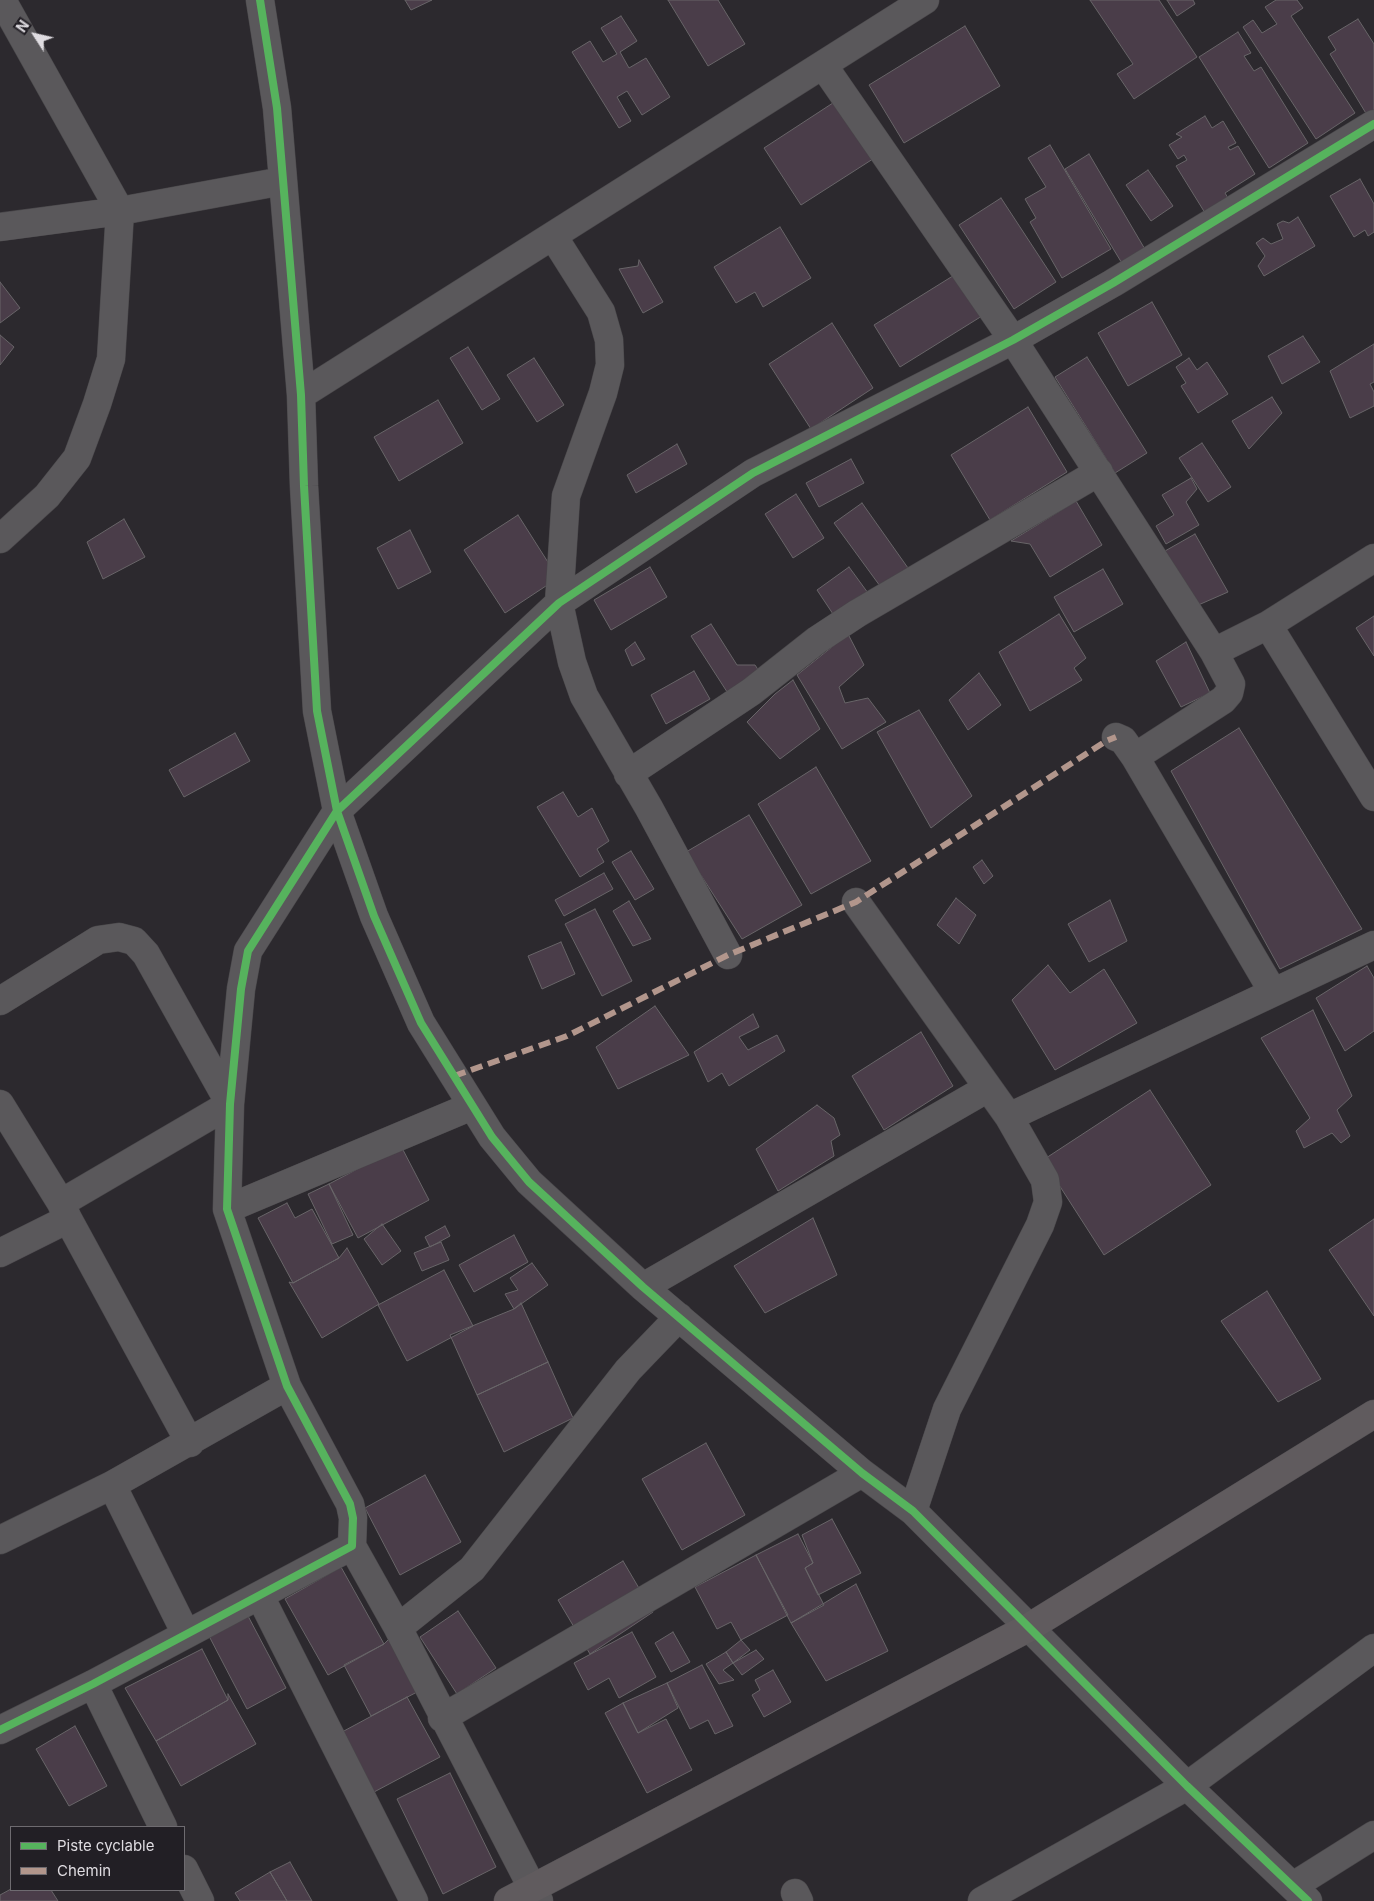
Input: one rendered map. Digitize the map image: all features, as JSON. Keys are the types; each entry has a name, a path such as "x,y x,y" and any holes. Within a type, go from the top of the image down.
{"street":[{"path":"0,539 47,496 77,458 97,404 111,359 120,211 2,0"},
{"path":"301,395 925,0"},
{"path":"264,2 277,108 301,395 304,486 317,711 337,811 374,916 421,1023 492,1137 529,1182 643,1287 862,1473 913,1511 1187,1786 1301,1894 1374,1835"},
{"path":"823,65 1013,340 1214,652 1231,684 1229,692 1223,700 1135,757"},
{"path":"535,1895 442,1718 398,1628 352,1546 353,1518 350,1504 287,1386 227,1209 230,1104 241,989 248,951 337,811 559,603 753,473 1013,340 1113,284 1374,124"},
{"path":"0,227 120,211 283,180"},
{"path":"553,236 602,312 609,340 610,365 603,392 566,496 559,603 572,662 584,696 728,956"},
{"path":"628,774 751,692 817,640 858,613 1099,472"},
{"path":"1214,652 1268,625 1374,558"},
{"path":"1268,625 1374,797"},
{"path":"1116,737 1123,740 1135,757 1273,992"},
{"path":"856,902 1009,1117 1045,1180 1048,1202 1040,1225 947,1409 913,1511"},
{"path":"0,1001 98,940 120,936 134,941 146,954 230,1104"},
{"path":"1009,1117 1374,945"},
{"path":"643,1287 988,1088"},
{"path":"0,1104 64,1211 190,1443"},
{"path":"0,1253 230,1104"},
{"path":"227,1209 472,1106"},
{"path":"398,1628 472,1569 628,1370 679,1317"},
{"path":"0,1540 112,1485 190,1443 287,1386"},
{"path":"508,1901 535,1895 1028,1628 1374,1414"},
{"path":"442,1718 862,1473"},
{"path":"112,1485 186,1634"},
{"path":"0,1730 93,1684 352,1546"},
{"path":"260,1596 414,1901"},
{"path":"982,1901 1187,1786 1374,1648"},
{"path":"93,1684 163,1826"},
{"path":"185,1871 200,1901"}],"building":[{"path":"405,0 432,0 411,10"},
{"path":"668,0 718,0 745,44 708,66"},
{"path":"1090,0 1159,0 1197,57 1134,99 1117,74 1133,64"},
{"path":"1167,0 1193,0 1195,4 1177,16"},
{"path":"1276,0 1297,0 1303,8 1291,16 1355,113 1316,139 1243,27 1253,20 1262,33 1277,24 1265,7"},
{"path":"621,16 637,41 620,52 629,68 646,58 670,97 642,115 627,91 617,97 631,121 619,128 572,52 590,41 603,62 617,54 601,28"},
{"path":"1358,19 1374,44 1374,111 1367,115 1330,54 1336,50 1328,37"},
{"path":"965,26 1000,86 904,143 869,85"},
{"path":"1238,32 1251,53 1244,56 1254,71 1261,67 1308,143 1269,168 1199,57"},
{"path":"839,99 876,157 801,205 764,148"},
{"path":"1205,116 1212,128 1223,121 1236,143 1228,147 1230,150 1238,146 1255,174 1225,193 1233,206 1210,221 1176,166 1187,160 1184,155 1178,159 1169,145 1182,137 1176,134"},
{"path":"1050,145 1111,249 1062,278 1030,222 1036,218 1025,199 1046,187 1028,158"},
{"path":"1089,154 1146,251 1123,265 1065,169"},
{"path":"1148,170 1173,206 1151,221 1126,185"},
{"path":"1360,179 1374,204 1374,232 1368,236 1365,230 1354,237 1330,196"},
{"path":"1001,198 1056,282 1014,309 959,225"},
{"path":"1298,217 1315,246 1264,276 1258,266 1265,256 1256,243 1263,238 1271,244 1283,239 1277,224 1283,221 1289,223"},
{"path":"780,227 811,278 763,307 755,292 736,303 714,267"},
{"path":"639,260 663,302 643,313 619,269 638,266"},
{"path":"956,274 982,316 900,367 874,325"},
{"path":"0,282 20,308 0,323"},
{"path":"1152,302 1182,355 1128,386 1098,333"},
{"path":"832,323 873,388 811,429 769,364"},
{"path":"0,335 14,347 0,365"},
{"path":"1303,336 1320,362 1282,384 1268,356"},
{"path":"1374,344 1374,382 1370,384 1374,392 1374,406 1350,418 1330,371"},
{"path":"468,347 500,399 482,410 450,358"},
{"path":"1087,357 1147,453 1115,473 1055,377"},
{"path":"534,358 564,405 537,422 507,375"},
{"path":"1189,358 1197,370 1207,362 1228,394 1198,413 1181,386 1186,383 1176,367"},
{"path":"1272,397 1282,413 1249,449 1232,421"},
{"path":"438,400 463,443 399,481 374,437"},
{"path":"1028,407 1067,472 990,520 951,455"},
{"path":"1202,443 1231,487 1208,502 1179,458"},
{"path":"677,444 687,464 636,493 627,475"},
{"path":"851,459 864,483 819,507 806,483"},
{"path":"1191,478 1197,489 1186,502 1199,525 1166,544 1156,526 1174,515 1162,495"},
{"path":"796,494 824,538 793,558 765,514"},
{"path":"1076,501 1102,545 1050,577 1030,544 1011,541"},
{"path":"862,503 908,568 880,586 834,523"},
{"path":"518,515 558,578 505,613 464,550"},
{"path":"124,519 145,557 103,579 87,542"},
{"path":"410,530 431,572 398,589 377,548"},
{"path":"1195,534 1228,592 1196,606 1165,551"},
{"path":"650,567 667,597 611,630 594,600"},
{"path":"849,567 868,593 835,617 817,590"},
{"path":"1103,569 1123,604 1074,632 1054,597"},
{"path":"1059,614 1086,658 1074,668 1082,680 1030,711 999,652"},
{"path":"1374,616 1374,656 1356,628"},
{"path":"711,624 737,665 755,665 763,677 731,698 691,636"},
{"path":"848,634 864,665 839,687 845,703 868,698 886,722 842,749 797,675"},
{"path":"635,642 645,659 632,666 625,650"},
{"path":"1186,642 1210,693 1181,707 1156,661"},
{"path":"694,671 710,699 666,724 651,695"},
{"path":"979,673 1001,705 968,730 949,700"},
{"path":"793,680 820,729 780,759 747,722 775,694"},
{"path":"919,710 972,796 931,828 877,732"},
{"path":"1239,728 1362,929 1280,969 1171,771"},
{"path":"235,733 250,761 184,797 169,770"},
{"path":"816,767 871,861 811,894 758,804"},
{"path":"563,792 578,817 592,808 609,841 597,849 604,862 580,877 537,807"},
{"path":"749,815 802,905 742,939 686,852"},
{"path":"631,851 654,889 635,900 612,862"},
{"path":"982,860 993,876 984,884 973,867"},
{"path":"604,873 613,889 564,916 555,900"},
{"path":"956,898 976,915 959,944 937,925"},
{"path":"1110,900 1127,941 1089,962 1068,924"},
{"path":"629,901 651,939 633,946 613,911"},
{"path":"595,909 632,981 602,996 565,924"},
{"path":"561,942 575,974 542,989 528,956"},
{"path":"1048,965 1070,993 1104,969 1137,1023 1055,1070 1012,1000"},
{"path":"1367,966 1374,978 1374,1031 1345,1051 1316,998"},
{"path":"655,1006 689,1055 618,1089 596,1047"},
{"path":"1313,1010 1352,1096 1337,1110 1350,1136 1341,1143 1332,1133 1304,1148 1296,1131 1310,1118 1261,1038"},
{"path":"753,1014 759,1027 739,1037 748,1050 777,1035 785,1051 729,1086 722,1073 708,1082 694,1052"},
{"path":"921,1032 953,1086 884,1130 852,1076"},
{"path":"1150,1090 1211,1185 1104,1255 1043,1160"},
{"path":"817,1105 834,1118 840,1135 831,1141 834,1156 778,1191 756,1149"},
{"path":"401,1146 429,1200 358,1238 329,1184"},
{"path":"329,1184 353,1235 332,1244 308,1194"},
{"path":"287,1203 295,1218 312,1209 339,1258 293,1283 258,1218"},
{"path":"813,1218 837,1275 765,1313 734,1266"},
{"path":"1374,1219 1374,1316 1329,1250"},
{"path":"382,1224 401,1251 382,1265 364,1239"},
{"path":"445,1226 450,1236 430,1247 425,1237"},
{"path":"514,1235 528,1262 474,1292 459,1265"},
{"path":"441,1242 449,1260 422,1271 414,1253"},
{"path":"347,1248 379,1304 322,1338 289,1282 293,1283 339,1258"},
{"path":"532,1263 548,1285 514,1309 505,1294 518,1290 510,1278"},
{"path":"444,1270 473,1326 407,1361 378,1305"},
{"path":"1267,1291 1321,1379 1278,1402 1221,1321"},
{"path":"521,1303 548,1362 477,1395 450,1335 514,1309"},
{"path":"548,1362 573,1418 504,1452 477,1395"},
{"path":"706,1443 745,1515 682,1550 642,1479"},
{"path":"425,1475 461,1542 400,1575 365,1508"},
{"path":"832,1519 861,1573 818,1595 805,1568 813,1563 802,1535"},
{"path":"798,1534 813,1563 805,1568 824,1605 791,1623 756,1555"},
{"path":"756,1555 788,1615 741,1640 731,1622 717,1629 695,1587"},
{"path":"623,1561 653,1612 590,1654 558,1600"},
{"path":"341,1567 384,1644 328,1675 285,1599"},
{"path":"856,1584 888,1651 826,1681 791,1623"},
{"path":"458,1611 496,1668 457,1694 420,1637"},
{"path":"248,1616 286,1688 247,1709 209,1636"},
{"path":"632,1632 656,1677 619,1698 609,1678 588,1690 574,1663"},
{"path":"673,1632 690,1662 671,1672 655,1643"},
{"path":"390,1638 419,1691 371,1716 344,1665 384,1644"},
{"path":"741,1640 750,1650 733,1663 726,1652"},
{"path":"202,1649 228,1700 156,1741 125,1688"},
{"path":"756,1650 764,1659 742,1675 733,1663"},
{"path":"726,1652 733,1663 723,1670 734,1680 719,1684 706,1664"},
{"path":"702,1665 733,1726 715,1734 708,1720 690,1729 667,1683"},
{"path":"773,1670 791,1702 764,1717 752,1695 760,1690 755,1680"},
{"path":"667,1683 678,1708 638,1733 623,1703"},
{"path":"228,1694 256,1744 181,1786 156,1741 228,1700"},
{"path":"407,1697 440,1757 374,1792 342,1732"},
{"path":"623,1703 638,1733 666,1719 692,1770 647,1793 605,1713"},
{"path":"75,1726 107,1786 69,1806 36,1749"},
{"path":"450,1773 496,1867 443,1894 397,1799"},
{"path":"290,1862 312,1901 287,1901 270,1872"},
{"path":"270,1872 287,1901 240,1901 235,1893"},
{"path":"10,1890 52,1891 58,1901 0,1901 0,1895"}],"marked path":[{"path":"454,1076 567,1036 728,955 856,902 1106,741 1116,737"}],"cycle path":[{"path":"260,0 277,108 301,395 304,486 317,711 337,811 374,916 421,1023 492,1137 529,1182 643,1287 862,1473 913,1511 1187,1786 1308,1901"},
{"path":"0,1730 93,1684 352,1546 353,1518 350,1504 287,1386 227,1209 230,1104 241,989 248,951 337,811 559,603 753,473 1013,340 1113,283 1374,124"}]}
